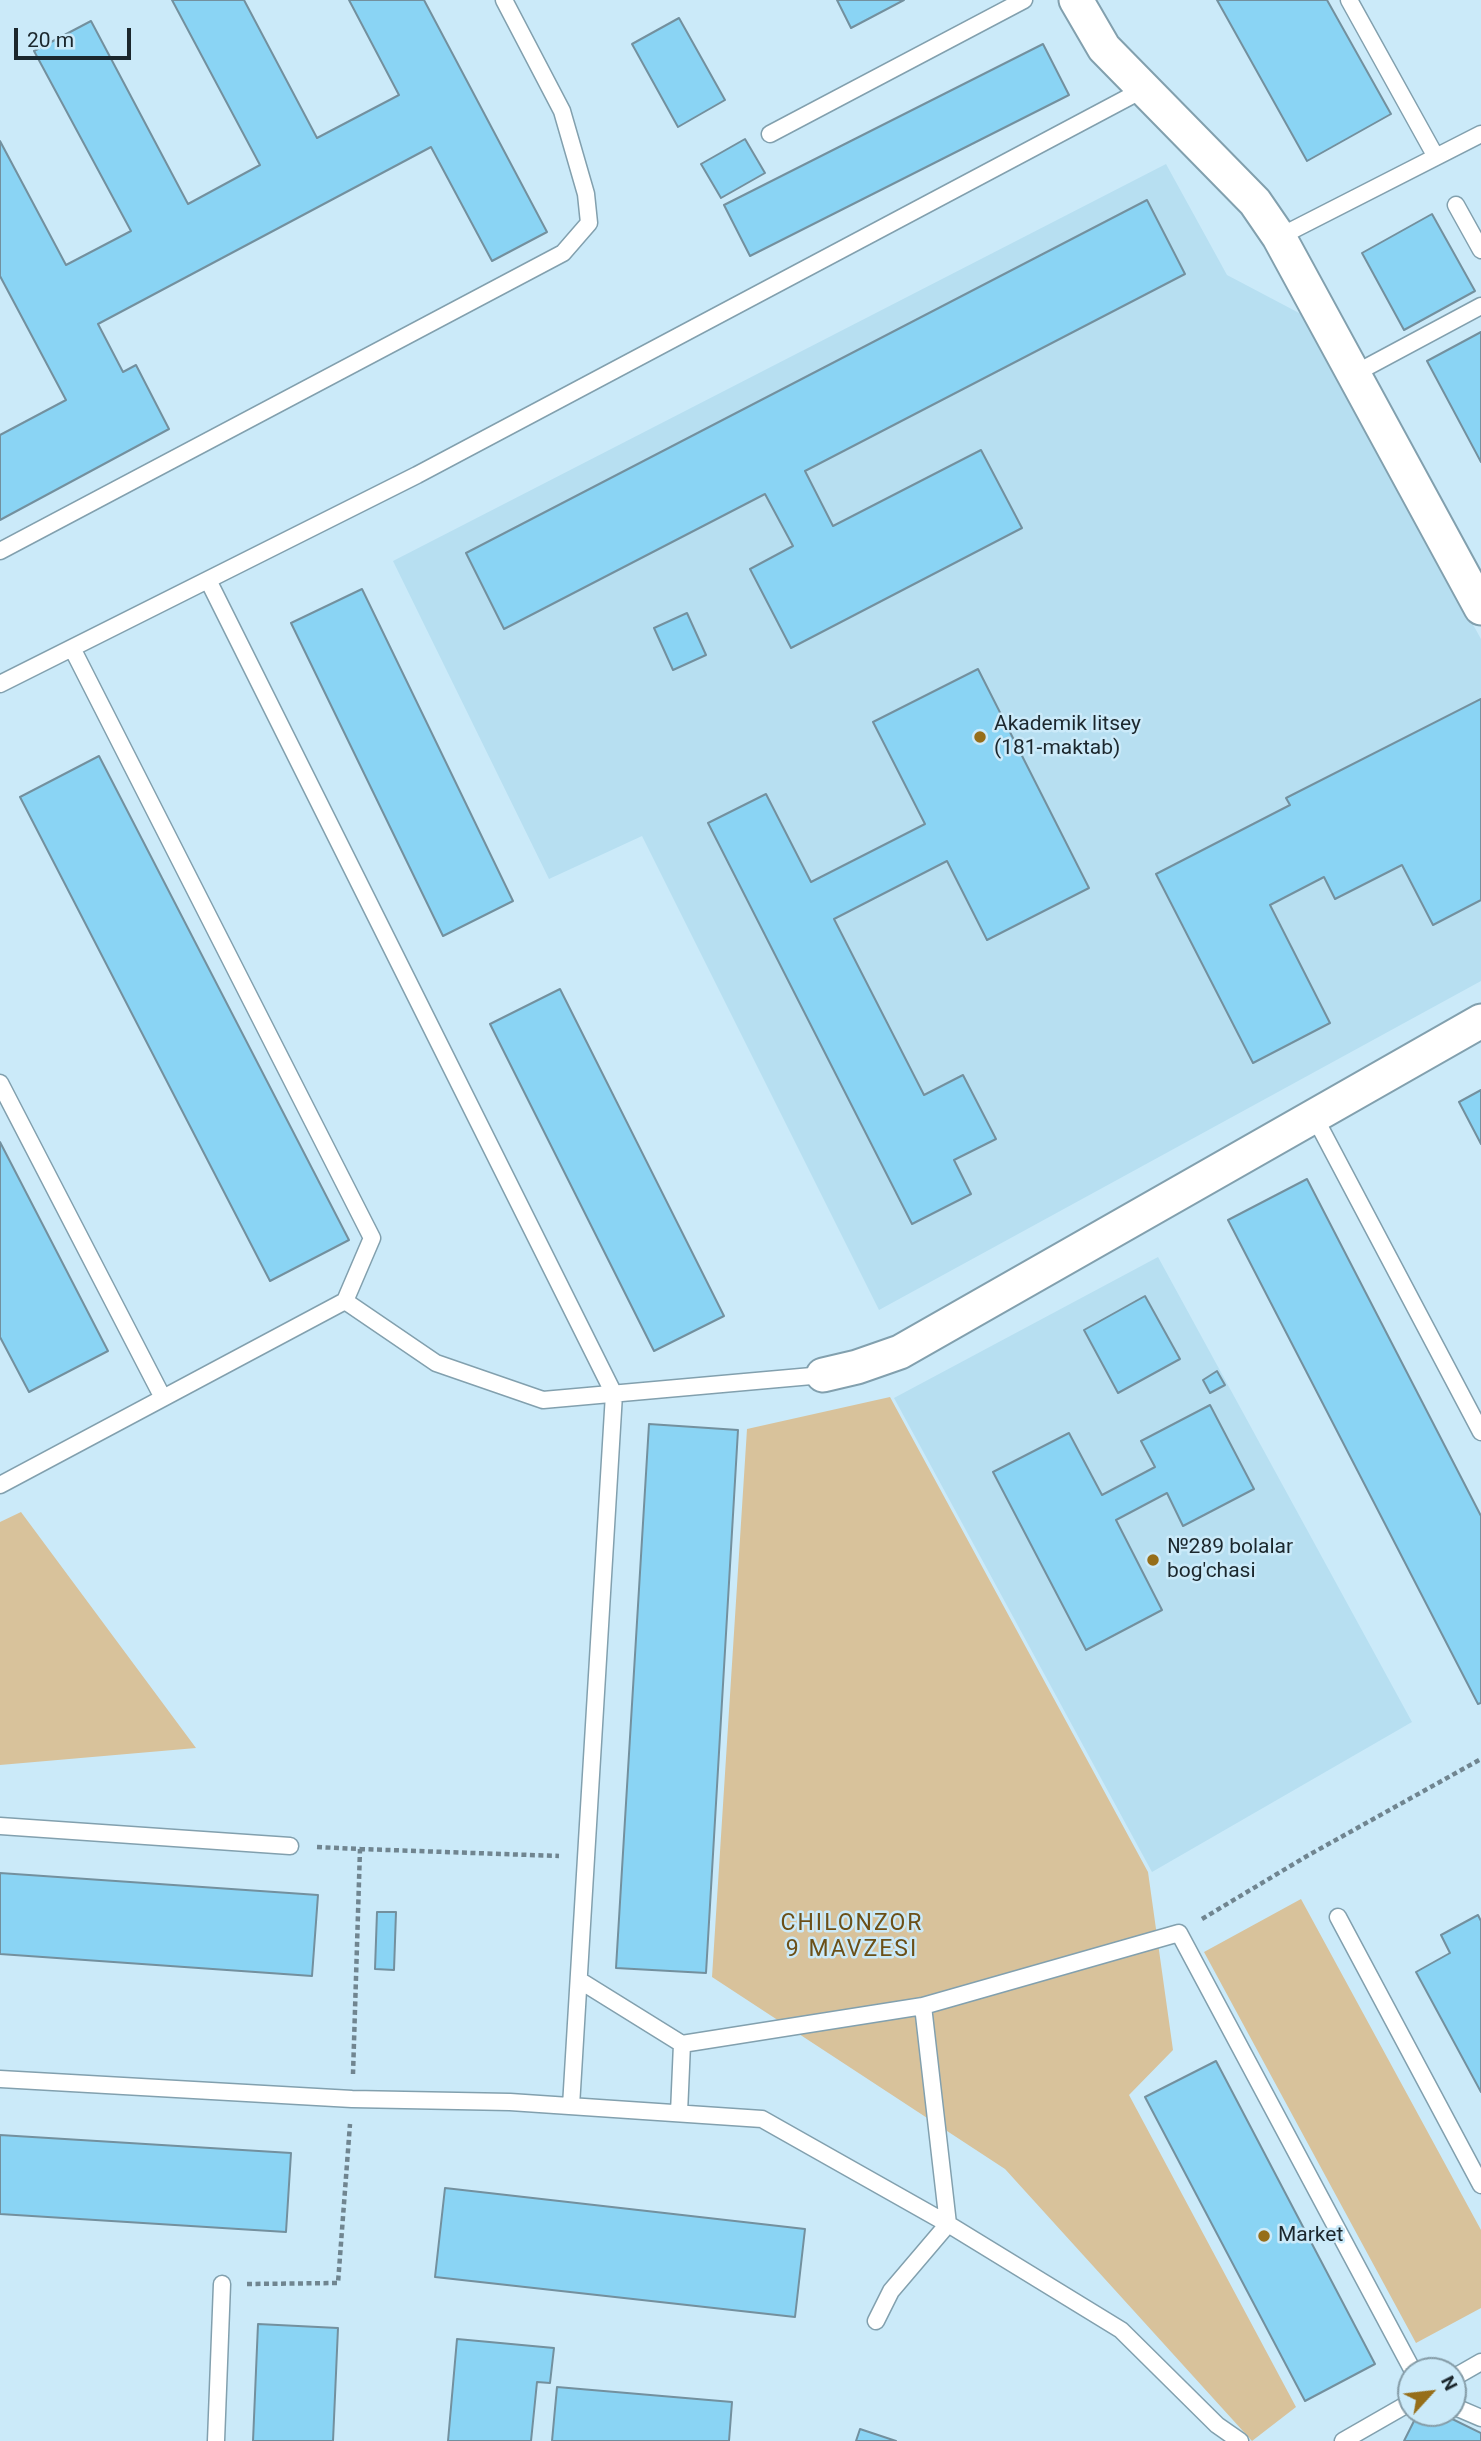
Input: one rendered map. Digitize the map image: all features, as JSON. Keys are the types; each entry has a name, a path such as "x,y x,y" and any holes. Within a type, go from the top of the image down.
{"street":[{"path":"1076,0 1104,48 1255,202 1279,237 1481,608"},
{"path":"823,1375 900,1352 1481,1021"}],"lane":[{"path":"0,551 563,253 589,223 586,194 562,111 504,0"},
{"path":"770,134 1024,0"},
{"path":"1349,0 1436,157"},
{"path":"0,684 417,475 1144,89"},
{"path":"1279,237 1481,134"},
{"path":"1456,205 1481,250"},
{"path":"1354,374 1481,306"},
{"path":"208,580 614,1394 571,2106"},
{"path":"0,1485 345,1301 372,1238 72,648"},
{"path":"0,1083 163,1398"},
{"path":"1314,1116 1481,1432"},
{"path":"345,1301 436,1363 543,1400 823,1375"},
{"path":"0,1826 290,1846"},
{"path":"1338,1917 1481,2185"},
{"path":"579,1980 682,2044 923,2006 1180,1933 1406,2357"},
{"path":"876,2321 891,2291 948,2224 923,2006"},
{"path":"679,2113 682,2044"},
{"path":"0,2079 352,2099 510,2102 762,2119 948,2224 1121,2330 1217,2426 1240,2441"},
{"path":"216,2441 222,2284"},
{"path":"1343,2441 1397,2410"}],"path":[{"path":"1180,1933 1307,1856 1481,1759"},
{"path":"360,1849 586,1857"}],"shaded area":[{"name":"Akademik litsey (181-maktab)","path":"1166,164 1227,275 1301,314 1481,639 1481,981 879,1310 642,836 549,879 393,561"},
{"name":"№289 bolalar bog'chasi","path":"1158,1257 1412,1722 1152,1872 894,1398"},
{"path":"890,1397 1148,1872 1173,2050 1129,2095 1296,2407 1252,2441 1005,2169 712,1977 747,1429"},
{"path":"21,1512 196,1748 0,1765 0,1522"},
{"path":"1301,1899 1481,2230 1481,2308 1416,2343 1204,1952"}],"building":[{"path":"172,0 244,0 317,138 399,95 349,0 424,0 547,232 492,261 431,147 98,324 123,372 136,365 169,429 0,520 0,435 66,400 0,276 0,141 66,265 131,231 34,51 91,21 188,204 260,165"},
{"path":"837,0 904,0 851,28"},
{"path":"1217,0 1327,0 1391,114 1307,161"},
{"path":"679,18 725,100 678,127 632,44"},
{"path":"1043,44 1069,95 750,256 724,205"},
{"path":"745,139 765,173 721,198 701,164"},
{"path":"1147,200 1185,274 805,471 833,526 981,450 1022,528 791,648 750,569 793,546 765,494 504,629 466,553"},
{"path":"1432,214 1475,291 1404,330 1362,253"},
{"path":"1481,332 1481,462 1427,361"},
{"path":"362,589 513,901 443,936 291,623"},
{"path":"687,613 706,655 673,670 654,628"},
{"path":"978,669 1089,888 987,940 947,861 834,919 924,1095 963,1075 996,1139 954,1160 971,1194 912,1224 708,823 766,794 811,882 925,824 873,722"},
{"path":"1481,699 1481,900 1433,925 1402,865 1335,899 1324,877 1270,905 1330,1023 1253,1063 1156,874 1290,805 1286,798"},
{"path":"99,756 349,1240 270,1281 20,797"},
{"path":"560,989 724,1316 654,1351 490,1024"},
{"path":"1481,1090 1481,1144 1459,1102"},
{"path":"0,1142 108,1351 29,1392 0,1337"},
{"path":"1307,1179 1481,1516 1481,1703 1478,1704 1228,1220"},
{"path":"1145,1296 1180,1359 1118,1393 1084,1330"},
{"path":"1217,1371 1225,1385 1210,1393 1203,1380"},
{"path":"1210,1405 1254,1489 1183,1526 1167,1493 1116,1520 1162,1610 1086,1650 993,1472 1069,1433 1102,1495 1155,1467 1141,1441"},
{"path":"649,1424 738,1430 706,1973 616,1968"},
{"path":"0,1873 318,1895 312,1976 0,1954"},
{"path":"377,1912 396,1912 394,1970 375,1969"},
{"path":"1478,1915 1481,1921 1481,2092 1416,1972 1450,1953 1441,1935"},
{"path":"1216,2061 1375,2364 1305,2401 1145,2097"},
{"path":"0,2135 291,2153 286,2232 0,2214"},
{"path":"445,2188 805,2229 795,2317 435,2277"},
{"path":"258,2324 338,2328 333,2441 253,2441"},
{"path":"457,2339 554,2348 550,2383 537,2382 531,2441 448,2441"},
{"path":"557,2387 732,2402 729,2441 552,2441"},
{"path":"1467,2426 1481,2433 1481,2441 1404,2441 1411,2427"},
{"path":"860,2429 896,2441 856,2441"}],"place":[{"name":"Akademik litsey (181-maktab)","path":"980,737"},
{"name":"№289 bolalar bog'chasi","path":"1153,1560"},
{"name":"Market","path":"1264,2236"}],"district":[{"name":"CHILONZOR 9 MAVZESI","path":"852,1937"}]}
